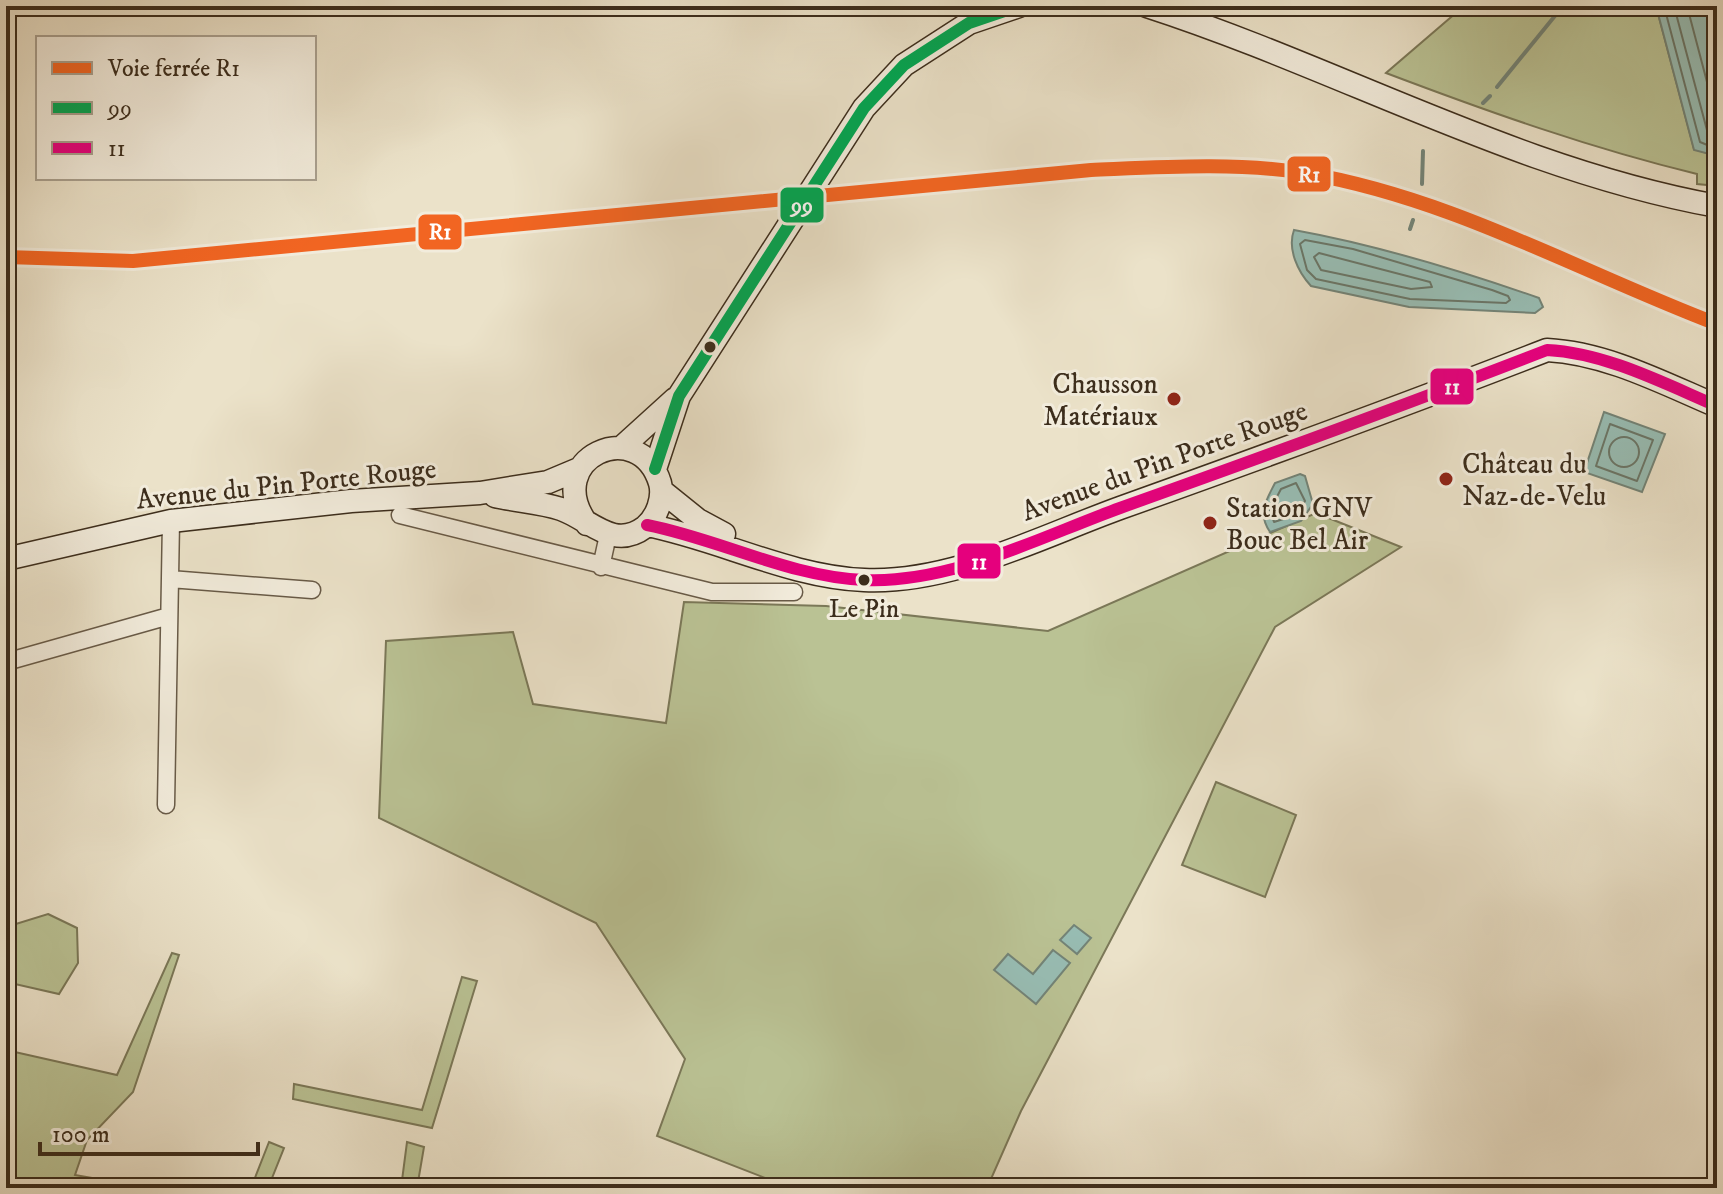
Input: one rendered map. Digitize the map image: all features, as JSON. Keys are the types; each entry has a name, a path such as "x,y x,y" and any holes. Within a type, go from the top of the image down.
{"main road":[{"path":"655,469 679,396 864,108 904,65 969,23 1019,6"},
{"path":"1147,6 1209,27 1401,107 1593,178 1717,206"},
{"name":"Avenue du Pin Porte Rouge","path":"647,525 690,534 819,574 866,580 971,563 1392,410 1547,350 1571,351 1717,406"},
{"path":"621,448 679,396"},
{"path":"621,448 640,453 655,469 662,491 659,507 647,525 631,534 608,535 587,524 573,498 579,469 594,454 621,448"},
{"name":"Avenue du Pin Porte Rouge","path":"6,559 171,521 351,501 480,493 548,482 579,469"},
{"name":"Avenue du Pin Porte Rouge","path":"662,491 698,520 771,559"},
{"name":"Avenue du Pin Porte Rouge","path":"480,493 562,510 587,524"}],"street":[{"name":"Avenue du Pin Porte Rouge","path":"400,515 712,592 794,592"},
{"path":"166,805 171,521"},
{"path":"601,567 608,535"},
{"path":"170,579 312,590"},
{"path":"6,662 169,616"}],"green space":[{"path":"1464,6 1656,6 1694,149 1717,156 1717,186 1697,184 1697,174 1540,128 1386,73"},
{"path":"1316,513 1401,547 1275,627 1021,1111 987,1188 791,1188 657,1136 685,1059 596,923 379,818 386,641 513,632 533,704 666,723 684,602 826,606 1048,631"},
{"path":"1216,782 1296,815 1265,897 1182,865"},
{"path":"48,914 77,928 78,963 59,994 6,982 6,927"},
{"path":"172,953 179,955 133,1092 87,1140 75,1175 149,1188 6,1188 6,1050 117,1075"},
{"path":"462,977 477,981 432,1128 293,1099 294,1084 422,1110"},
{"path":"269,1142 284,1148 268,1188 251,1188"},
{"path":"407,1142 424,1147 417,1188 401,1188"}],"water":[{"path":"1656,6 1717,6 1717,156 1694,150"},
{"path":"1294,230 1448,268 1539,298 1543,307 1535,313 1409,307 1311,286 1295,260 1292,245"},
{"path":"1604,412 1665,434 1642,492 1584,472"},
{"path":"1300,474 1305,476 1313,504 1301,521 1270,532 1263,513 1275,483"},
{"path":"1074,925 1091,938 1077,954 1060,940"},
{"path":"1053,950 1070,963 1036,1004 994,970 1008,954 1033,974"}],"waterway":[{"path":"1497,87 1563,6"},
{"path":"1483,103 1490,96"},
{"path":"1422,184 1423,151"},
{"path":"1410,229 1413,220"}],"rail line":[{"name":"R1","path":"6,257 133,261 1091,170 1252,167 1305,173 1412,200 1515,238 1717,324"}],"transit line":[{"name":"99","path":"655,469 679,396 864,108 904,65 969,23 1019,6"},
{"name":"11","path":"647,525 809,572 864,580 897,579 929,575 995,556 1547,350 1612,363 1717,406"}],"place":[{"name":"Chausson Matériaux","path":"1174,399"},
{"name":"Château du Naz-de-Velu","path":"1446,479"},
{"name":"Station GNV Bouc Bel Air","path":"1210,523"},
{"name":"Le Pin","path":"864,580"}]}
